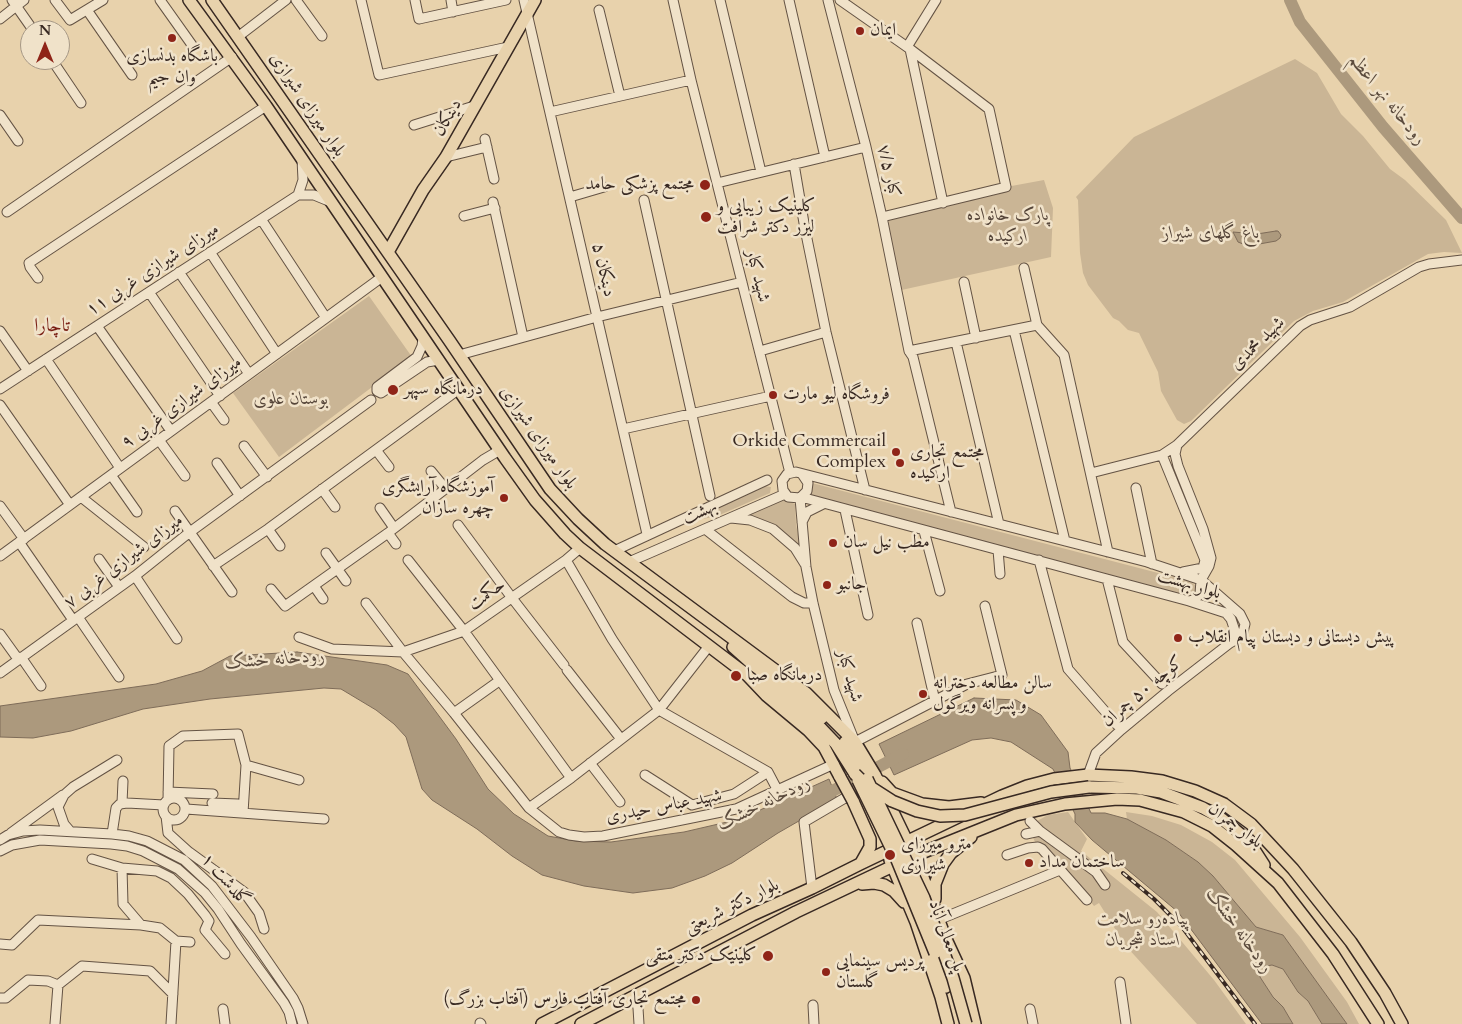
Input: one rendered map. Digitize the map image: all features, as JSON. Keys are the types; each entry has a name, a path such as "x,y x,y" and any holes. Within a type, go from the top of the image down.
{"main road":[{"name":"بلوار میرزای شیرازی","path":"189,0 232,57 302,158 535,500 580,548 709,646 750,669 766,695 808,730 824,747 867,830"},
{"name":"بلوار میرزای شیرازی","path":"212,0 239,36 550,489 578,519 614,551 806,693 854,742 865,758 875,780"},
{"name":"دینکان","path":"388,252 422,190 446,157 535,0"},
{"path":"683,602 750,669 828,734 864,784 892,801 917,811 940,816 965,815 1051,792 1084,779 1161,792 1203,808 1222,819 1253,848 1273,880"},
{"path":"750,669 815,711 848,746 875,780 896,816 930,892 937,916"},
{"name":"پل معالی آباد","path":"855,774 897,860 935,953 951,1004 955,1024"},
{"name":"بلوار چمران","path":"875,780 898,796 922,804 949,807 976,804 1027,786 1054,779 1131,777 1162,781 1195,791 1224,804 1251,824 1293,869 1351,942 1385,993 1402,1024"},
{"name":"پل معالی آباد","path":"875,780 924,898 953,978 966,1024"},
{"name":"بلوار چمران","path":"886,851 947,824 1002,796"},
{"name":"بلوار چمران","path":"914,856 1016,814 1065,804 1117,799 1140,800 1184,812 1212,826 1236,845 1273,880 1333,954 1378,1024"},
{"path":"860,864 870,846 867,830 880,830 889,825 896,816"},
{"path":"947,824 946,830 956,838"},
{"path":"937,916 936,884 943,864 951,853 981,830"},
{"path":"886,851 910,909 941,997 948,1024"},
{"name":"بلوار دکتر شریعتی","path":"542,1024 752,915 886,851"},
{"name":"بلوار دکتر شریعتی","path":"581,1024 742,940 914,856"},
{"path":"900,884 906,876 915,872 920,880 964,978 975,1024"},
{"path":"854,886 869,883 884,885 894,890 910,909"},
{"path":"752,915 750,927 759,932"},
{"path":"735,924 745,930 742,940"}],"street":[{"path":"56,1 70,20 103,0"},
{"path":"160,0 192,45"},
{"path":"239,36 286,0"},
{"path":"296,0 322,36"},
{"path":"361,0 379,75 508,47"},
{"path":"415,0 420,19 506,0"},
{"path":"451,0 454,12"},
{"name":"۵ دینکان","path":"524,0 647,534"},
{"name":"شهید کبار","path":"673,0 691,80 790,473"},
{"path":"720,0 761,172"},
{"path":"789,0 825,157"},
{"name":"۷/۵ کبار","path":"828,0 882,217 909,352 908,360 948,511"},
{"path":"840,0 909,48 989,109 1006,188 882,217"},
{"path":"936,0 909,48 943,203"},
{"path":"0,19 18,2 28,20"},
{"path":"88,10 132,75"},
{"path":"599,10 620,96"},
{"path":"7,212 232,57"},
{"path":"59,70 81,103"},
{"path":"550,112 691,80"},
{"path":"38,278 29,263 266,106"},
{"path":"414,125 474,106"},
{"path":"0,115 18,141"},
{"path":"446,157 486,143 494,179"},
{"path":"717,183 866,147"},
{"path":"302,158 302,180 298,195 314,195 332,203"},
{"path":"794,164 805,230 826,332 865,490"},
{"path":"570,196 604,187"},
{"name":"میرزای شیرازی غربی ۱۱","path":"0,389 298,195"},
{"path":"644,200 668,300 710,496"},
{"path":"464,216 494,205 523,337"},
{"path":"261,219 326,318"},
{"path":"210,252 277,354"},
{"name":"شهید محمدی","path":"1091,473 1162,456 1177,445 1300,326 1310,320 1350,307 1419,267 1462,260"},
{"path":"1024,268 1037,325 1064,355 1108,552"},
{"path":"179,272 249,374"},
{"name":"میرزای شیرازی غربی ۹","path":"0,556 382,277"},
{"path":"459,355 597,317 742,282"},
{"path":"964,282 976,338"},
{"path":"149,292 220,396"},
{"path":"909,352 1037,325"},
{"path":"97,326 171,431"},
{"path":"1014,330 1065,541"},
{"path":"0,331 28,371"},
{"path":"760,352 826,332"},
{"path":"423,338 417,358 377,387 377,391 380,393 427,362 440,360"},
{"path":"956,342 999,524"},
{"path":"46,359 120,468"},
{"path":"213,566 268,529 459,389"},
{"path":"623,429 771,396"},
{"name":"۷ میرزای شیرازی غربی","path":"0,673 119,588 190,532 371,400"},
{"path":"211,402 224,420"},
{"path":"0,405 70,505"},
{"path":"159,440 186,476"},
{"path":"1177,445 1175,454 1178,466 1203,529 1212,558 1201,580 1200,594 1194,600 1189,601"},
{"path":"244,446 267,477"},
{"path":"376,450 389,467"},
{"path":"271,589 285,606 391,531 483,460 500,450"},
{"path":"1162,456 1205,560 1203,568 1200,570 1180,572"},
{"path":"217,463 240,496"},
{"path":"431,471 445,488"},
{"path":"796,472 802,474 807,478 809,487 804,495 800,498 792,498 785,494 782,481 785,476 796,472"},
{"name":"بلوار بهشت","path":"802,474 1108,552 1180,572 1201,580 1244,619 1243,632 1230,643"},
{"path":"111,475 137,512"},
{"path":"614,551 647,534 767,480"},
{"path":"1136,488 1152,564"},
{"path":"322,489 335,507"},
{"name":"بهشت","path":"629,562 785,494"},
{"path":"436,496 442,504"},
{"path":"81,497 144,547"},
{"name":"شهید کبار","path":"800,498 806,567 813,603 834,690 854,742"},
{"name":"بلوار بهشت","path":"800,498 1039,560 1226,613 1231,618 1235,632 1230,643"},
{"path":"802,523 807,512 823,504"},
{"path":"0,506 47,583 76,618 119,677"},
{"path":"380,508 396,544"},
{"path":"845,510 868,616"},
{"path":"175,511 232,592"},
{"path":"730,518 750,520 773,528 795,548 806,567"},
{"path":"458,525 621,739"},
{"path":"268,529 280,546"},
{"path":"705,529 792,597 804,603 813,603"},
{"path":"924,531 940,591"},
{"name":"حکمت","path":"403,652 464,631 566,560 580,548"},
{"path":"998,550 1000,574"},
{"path":"326,553 346,580"},
{"path":"99,559 119,588"},
{"path":"408,560 464,631 571,778"},
{"path":"566,560 612,639 659,710 768,772 778,791"},
{"path":"1039,560 1068,669 1117,725"},
{"path":"135,576 177,639"},
{"path":"1107,579 1123,642 1162,684"},
{"path":"314,586 323,600"},
{"name":"شهید عباس حیدری","path":"366,603 403,652 530,808 559,832 584,837 603,836 736,809 834,764"},
{"path":"854,742 968,684 1002,675 985,606"},
{"path":"918,623 935,701"},
{"path":"0,634 41,686"},
{"path":"299,638 332,648 403,652"},
{"name":"کوچه ۵۰ چمران","path":"1084,779 1096,753 1168,691 1230,643"},
{"path":"530,808 659,710 709,646"},
{"path":"454,713 499,680"},
{"path":"243,813 246,765 238,734 183,736 169,746 166,799 168,833 189,852 244,892 259,913 264,929"},
{"path":"4,838 65,794 73,786 116,760"},
{"path":"590,763 620,802"},
{"path":"246,765 299,780"},
{"path":"645,775 692,805 734,794 768,772"},
{"path":"122,804 123,781"},
{"path":"65,794 58,807 64,824 70,831"},
{"path":"112,834 116,808 122,804 174,798 181,800 186,809"},
{"path":"812,888 804,822 852,798"},
{"path":"166,799 212,799 238,804"},
{"path":"166,816 176,820 183,816 186,809 212,799 243,813 324,819"},
{"path":"1030,821 1040,831 1096,872 1105,885"},
{"name":"گلدشت ۱","path":"4,838 23,831 40,830 129,836 147,841 184,860 212,886 251,936 293,998 303,1024"},
{"path":"1026,834 1040,831"},
{"name":"گلدشت ۱","path":"0,852 12,845 40,840 127,846 163,859 178,868 205,892 284,1003 292,1024"},
{"path":"1008,855 1028,848 1038,847 1042,849 1087,900"},
{"path":"92,859 122,868 157,871 171,878 188,894 205,915 209,921 205,930 225,954"},
{"path":"122,868 123,904 141,925"},
{"path":"937,916 1060,870"},
{"path":"0,944 12,944 38,920 141,925 160,928 176,941 190,942"},
{"path":"241,944 251,936"},
{"path":"171,1024 176,941"},
{"path":"60,1024 55,1024 58,985 82,966 150,971 173,994"},
{"path":"0,998 6,998 28,980 48,980 58,985"},
{"path":"1120,982 1126,1024"},
{"path":"635,996 639,1024"},
{"path":"814,1005 814,1024"},
{"path":"223,1009 225,1024"},
{"path":"1030,1009 1033,1024"}],"green space":[{"name":"باغ گلهای شیراز","path":"1295,59 1317,73 1341,114 1363,136 1390,169 1405,180 1446,220 1462,253 1444,252 1428,254 1343,302 1313,311 1294,321 1191,421 1184,424 1177,420 1161,391 1158,372 1139,333 1128,330 1113,318 1088,285 1083,273 1080,253 1078,200 1076,197 1134,137"},
{"name":"پارک خانواده ارکیده","path":"1044,180 1053,208 1051,257 897,291 882,217 1006,187"},
{"name":"بوستان علوی","path":"369,296 412,357 279,457 233,393"},
{"path":"812,483 1189,581 1195,585 1195,591 1194,594 1188,597 808,497 812,490"},
{"path":"764,486 771,487 770,493 715,517 701,519 698,517"},
{"path":"780,498 795,504 796,525 802,553 789,536 773,524 756,517 744,515"},
{"name":"پیاده‌رو سلامت استاد شجریان","path":"1068,812 1087,839 1081,851 1157,912 1214,980 1246,1024 1197,1024 1125,945 1099,903 1094,906 1042,844 1035,842 1028,826 1048,815"},
{"path":"1126,812 1152,816 1181,825 1212,842 1235,860 1300,937 1347,1002 1359,1024 1347,1024 1283,935 1256,927 1213,876 1198,862 1166,840 1127,819"},
{"path":"1272,965 1283,969 1298,992 1308,1001 1322,1024 1293,1024 1283,1007 1273,997 1260,977 1261,966"}],"water":[{"path":"1278,231 1281,235 1276,241 1248,246 1238,242 1233,232 1257,234"},
{"path":"297,652 387,665 408,674 456,739 488,789 514,814 548,836 576,841 611,842 684,832 740,819 829,779 837,799 778,833 732,863 705,876 672,888 633,893 584,886 542,875 512,856 477,829 432,800 422,789 406,737 394,724 376,710 341,689 324,688 210,699 143,709 71,731 33,738 0,737 0,706 156,684 202,671 230,656"},
{"path":"974,698 1016,700 1041,715 1068,752 1070,768 1091,813 1105,813 1127,819 1166,840 1198,862 1213,876 1256,927 1283,935 1347,1024 1322,1024 1308,1001 1298,992 1283,969 1272,965 1261,967 1260,977 1273,997 1283,1007 1293,1024 1262,1024 1178,912 1092,840 1075,822 1075,814 1053,769 1011,742 991,738 972,740 894,775 879,744"}],"waterway":[{"name":"رودخانه نهر اعظم","path":"1290,0 1300,22 1383,127 1462,218"},
{"name":"رودخانه خشک","path":"819,798 903,754"}],"railway":[{"path":"1123,873 1154,899 1182,927 1255,1024"}],"place":[{"name":"ایمان","path":"860,31"},
{"name":"باشگاه بدنسازی وان جیم","path":"172,38"},
{"name":"مجتمع پزشکی حامد","path":"705,185"},
{"name":"کلینیک زیبایی و لیزر دکتر شرافت","path":"706,217"},
{"name":"درمانگاه سپهر","path":"393,390"},
{"name":"فروشگاه لیو مارت","path":"773,395"},
{"name":"Orkide Commercail Complex","path":"896,452"},
{"name":"مجتمع تجاری ارکیده","path":"900,463"},
{"name":"آموزشگاه آرایشگری چهره سازان","path":"504,498"},
{"name":"مطب نیل سان","path":"833,543"},
{"name":"جانبو","path":"827,585"},
{"name":"پیش دبستانی و دبستان پیام انقلاب","path":"1178,638"},
{"name":"درمانگاه صبا","path":"736,676"},
{"name":"سالن مطالعه دخترانه و پسرانه ویرگول","path":"923,694"},
{"name":"مترو میرزای شیرازی","path":"890,855"},
{"name":"ساختمان مداد","path":"1029,863"},
{"name":"کلینیک دکتر متقی","path":"768,956"},
{"name":"پردیس سینمایی گلستان","path":"826,972"},
{"name":"مجتمع تجاری آفتاب فارس (آفتاب بزرگ)","path":"696,1000"}],"district":[{"name":"تاچارا","path":"52,327"}]}
